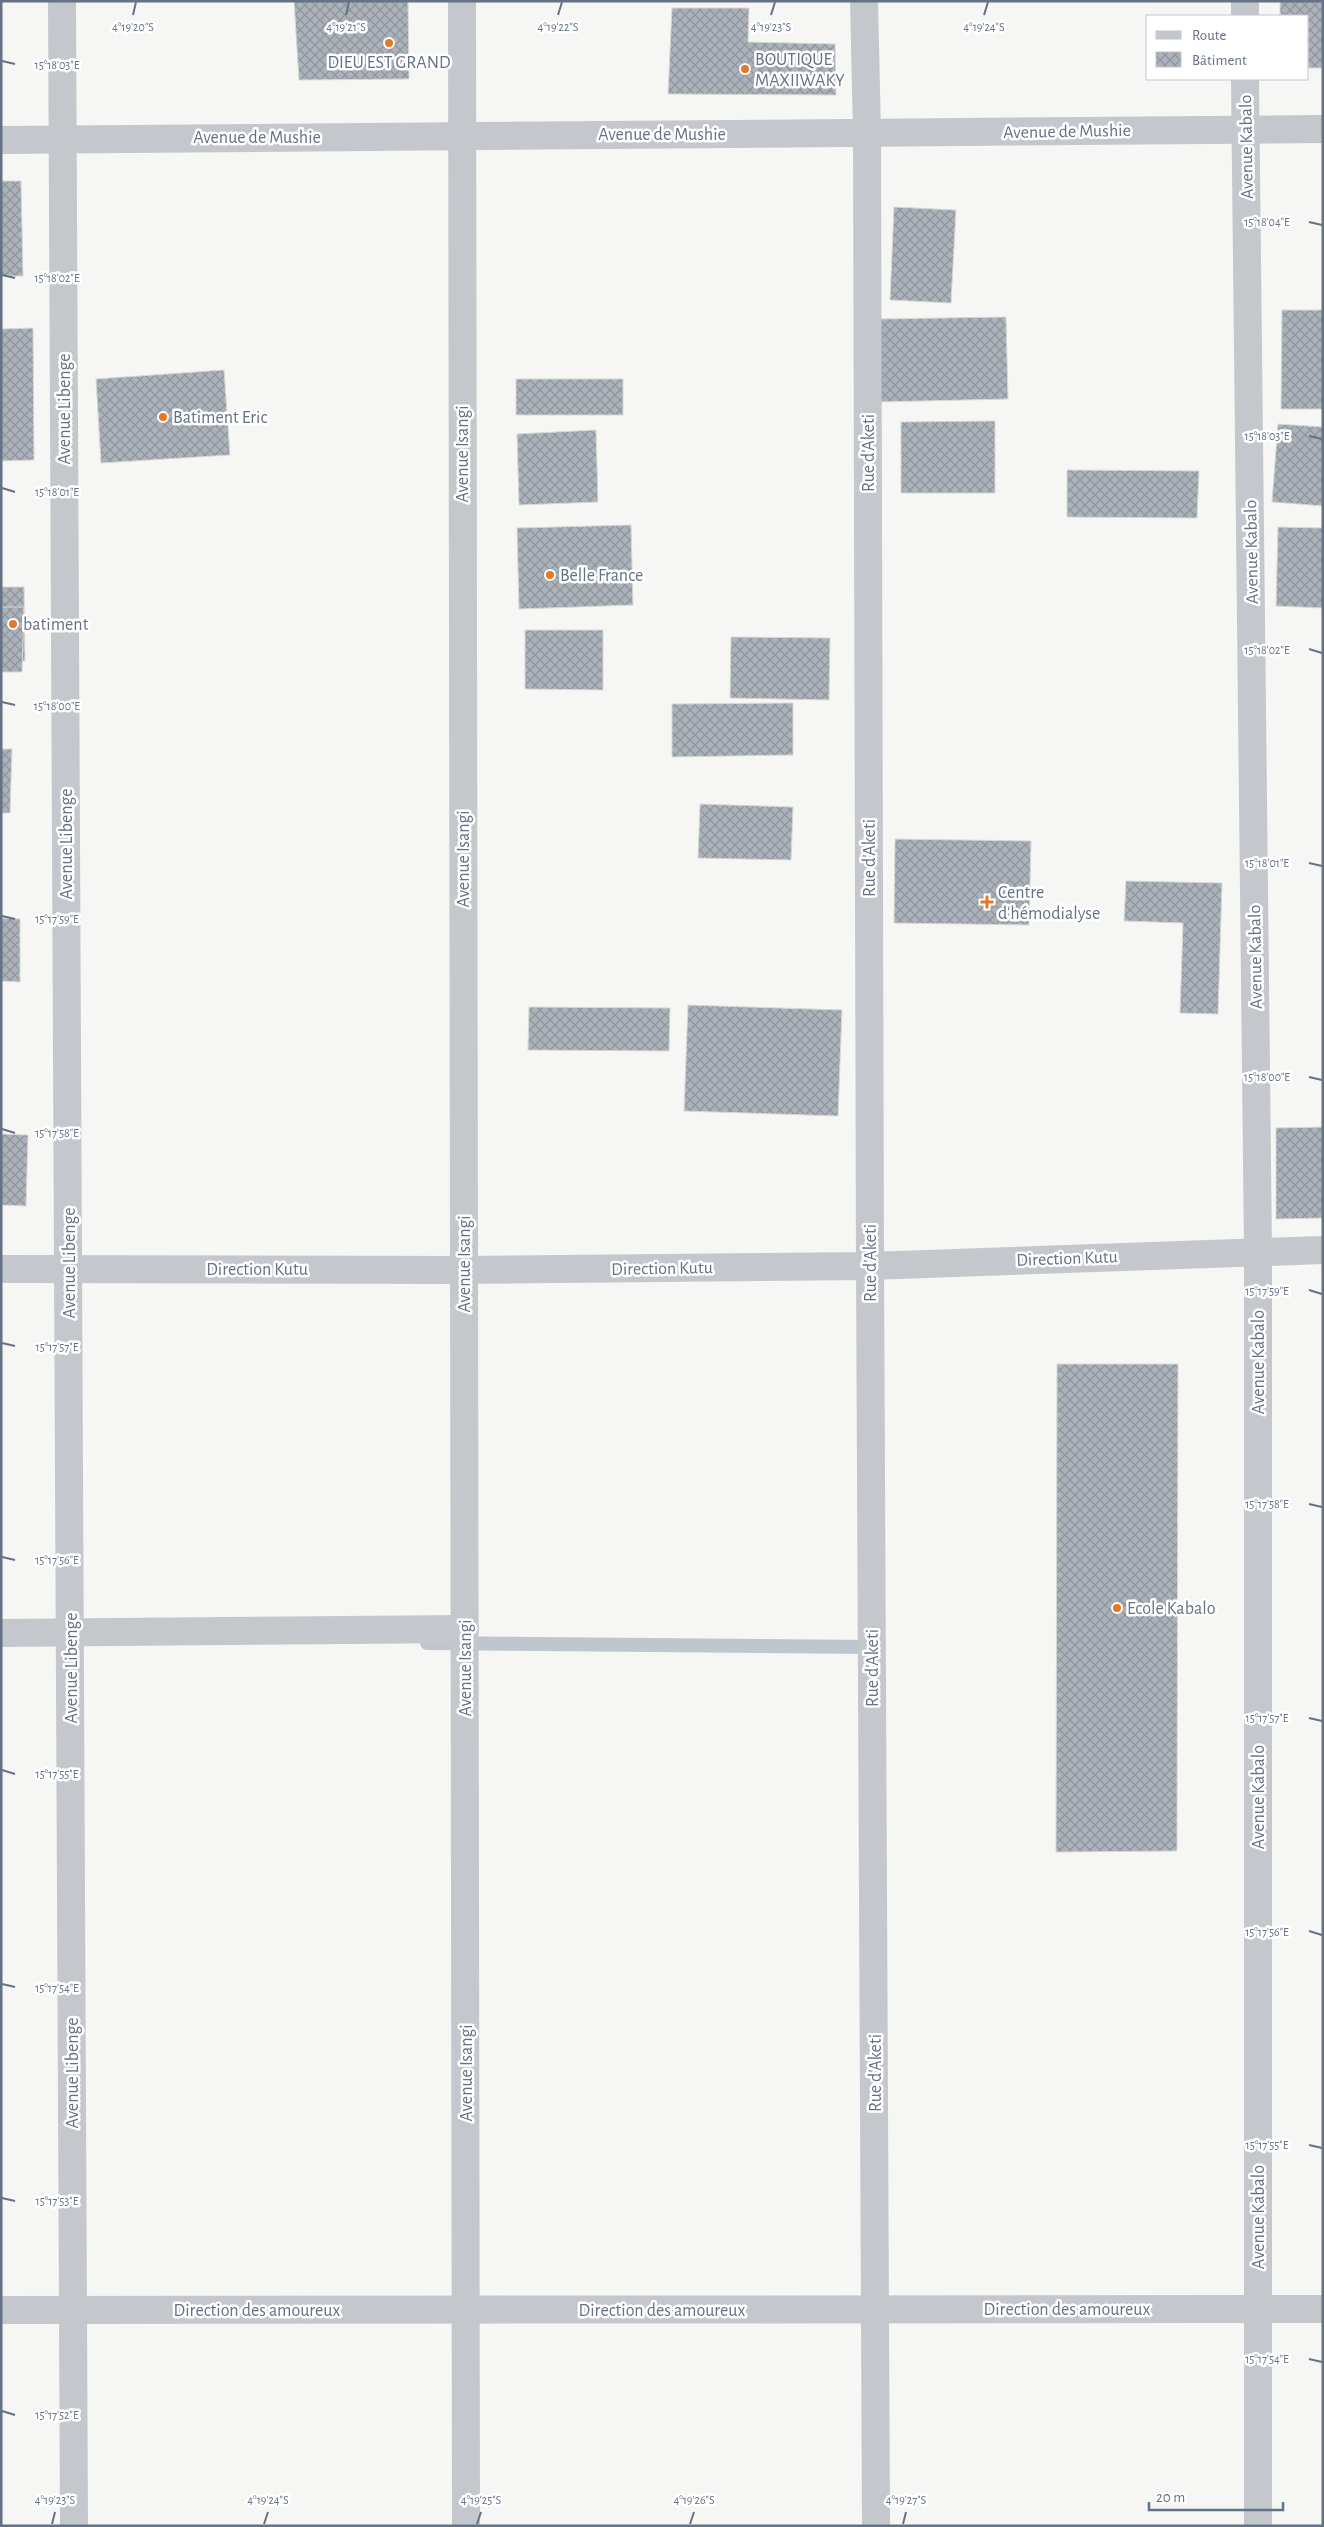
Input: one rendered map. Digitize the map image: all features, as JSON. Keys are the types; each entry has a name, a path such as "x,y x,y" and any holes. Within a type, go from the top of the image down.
{"street":[{"name":"Avenue Libenge","path":"62,1 74,2526"},
{"name":"Avenue Isangi","path":"462,1 466,2526"},
{"name":"Rue d'Aketi","path":"864,1 867,133 876,2526"},
{"path":"1245,1 1245,15"},
{"name":"Avenue Kabalo","path":"1246,80 1258,1251 1258,2526"},
{"name":"Avenue de Mushie","path":"1,140 1323,129"},
{"name":"Direction Kutu","path":"1,1270 464,1270 870,1266 1323,1250"},
{"path":"1,1633 465,1629"},
{"name":"Direction des amoureux","path":"1,2310 1323,2309"}],"building":[{"path":"294,1 408,1 409,79 299,80"},
{"path":"1280,1 1323,1 1323,68 1309,68 1309,15 1280,15"},
{"path":"672,8 749,8 748,42 835,44 836,95 668,94"},
{"path":"1,181 21,181 23,276 1,276"},
{"path":"894,207 956,210 951,303 890,300"},
{"path":"1282,310 1323,310 1323,409 1281,409"},
{"path":"1006,317 1008,399 878,402 877,319"},
{"path":"33,328 34,460 1,461 1,329"},
{"name":"Batiment Eric","path":"224,370 230,455 101,463 96,379"},
{"path":"516,379 623,379 623,415 516,415"},
{"path":"995,421 995,493 901,493 901,422"},
{"path":"1278,424 1323,427 1323,506 1272,502"},
{"path":"596,430 598,502 519,505 517,434"},
{"path":"1067,470 1199,471 1197,518 1067,517"},
{"path":"631,525 633,605 519,609 517,528"},
{"path":"1278,527 1323,528 1323,608 1276,606"},
{"name":"batiment","path":"1,587 24,587 25,661 1,661"},
{"name":"batiment","path":"1,607 24,607 22,672 1,672"},
{"path":"525,630 603,630 603,690 525,689"},
{"path":"731,637 830,638 829,700 730,698"},
{"path":"793,703 793,755 672,757 672,704"},
{"path":"1,749 12,749 10,813 1,813"},
{"path":"700,804 793,807 791,860 698,858"},
{"path":"895,839 1031,841 1029,925 894,923"},
{"path":"1126,881 1222,883 1218,1014 1180,1013 1183,923 1124,921"},
{"path":"1,918 20,919 20,982 1,981"},
{"path":"688,1005 842,1010 838,1116 684,1111"},
{"path":"529,1007 670,1008 669,1051 528,1050"},
{"path":"1323,1127 1323,1218 1276,1219 1276,1128"},
{"path":"1,1134 28,1135 26,1206 1,1205"},
{"name":"Ecole Kabalo","path":"1057,1364 1178,1364 1177,1851 1056,1852"}],"waterway":[{"path":"427,1643 872,1647"}],"place":[{"name":"DIEU EST GRAND","path":"389,43"},
{"name":"BOUTIQUE MAXIIWAKY","path":"745,69"},
{"name":"Batiment Eric","path":"163,417"},
{"name":"Belle France","path":"550,575"},
{"name":"batiment","path":"13,624"},
{"name":"Centre d'hémodialyse","path":"987,902"},
{"name":"Ecole Kabalo","path":"1117,1608"}]}
